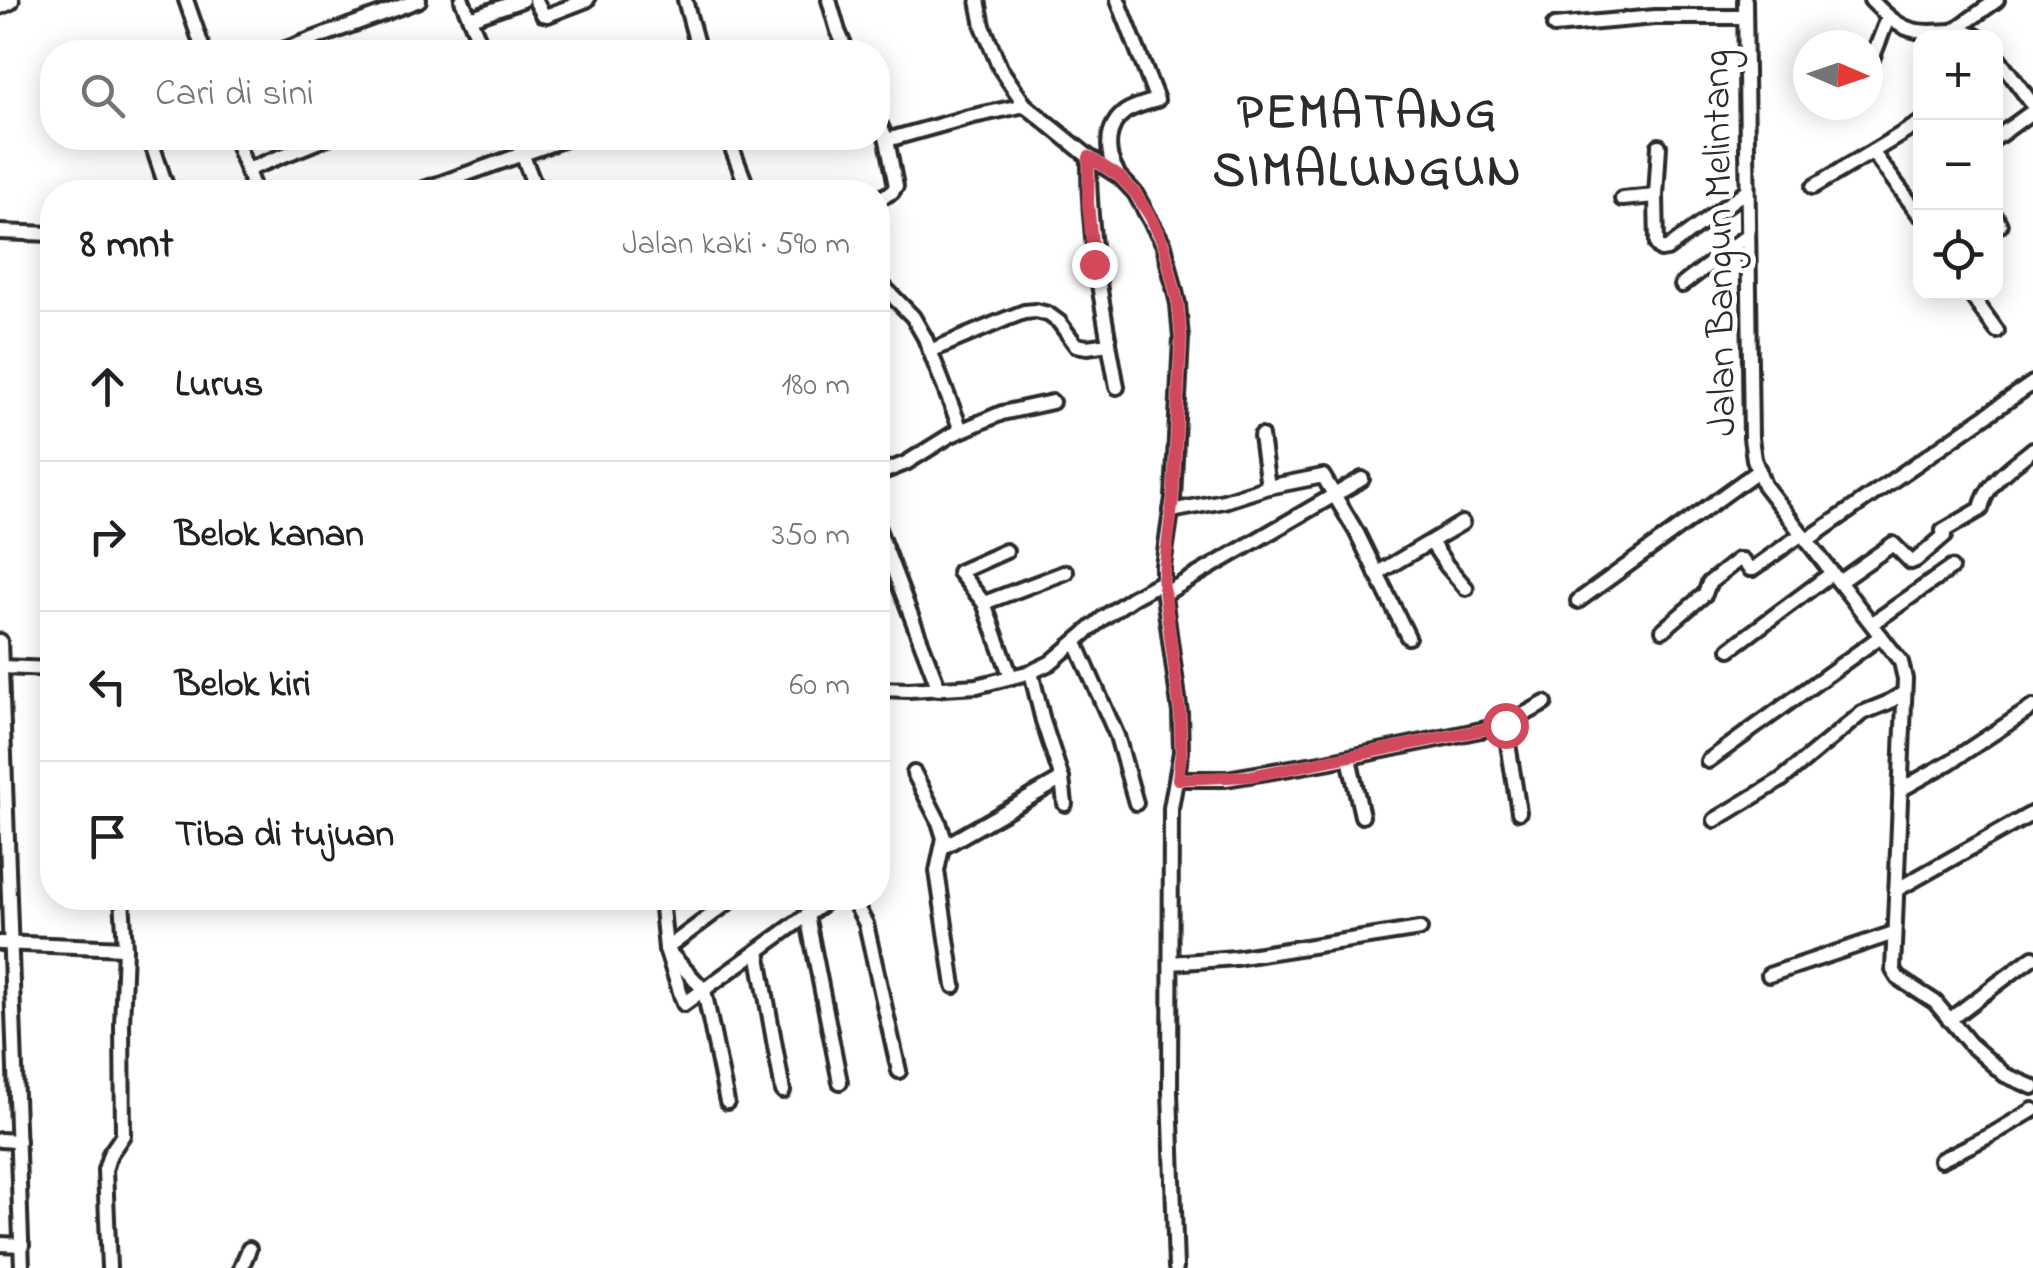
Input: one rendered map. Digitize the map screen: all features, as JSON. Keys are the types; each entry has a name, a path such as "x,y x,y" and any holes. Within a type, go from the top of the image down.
{"main road":[{"path":"0,4 8,0"}],"street":[{"path":"186,0 200,40"},
{"path":"311,40 419,0"},
{"path":"462,0 479,40"},
{"path":"470,18 522,0"},
{"path":"535,0 545,15 585,0"},
{"path":"686,0 696,40"},
{"path":"829,0 842,40"},
{"path":"978,0 995,57 1025,105 1120,177"},
{"path":"1118,0 1156,100 1124,113 1115,124 1108,150 1110,162 1135,193 1164,245 1178,304 1181,338 1164,587 1180,713 1181,752 1171,808 1170,1092 1176,1268"},
{"name":"Jalan Bangun Melintang","path":"1745,0 1750,438 1754,459 1764,485 1901,662 1905,679 1893,970 1898,978 1935,1002 1970,1044 2006,1075 2033,1087"},
{"path":"1871,0 1888,18 1913,30"},
{"path":"1955,30 1998,0"},
{"path":"1554,26 1655,16 1745,18"},
{"path":"1883,31 1888,18"},
{"path":"2003,65 2033,108 2003,132"},
{"path":"890,139 1025,105"},
{"path":"1813,186 1913,127"},
{"path":"1659,146 1657,246 1664,250 1748,190"},
{"path":"154,150 164,180"},
{"path":"239,150 250,180"},
{"path":"246,170 297,150"},
{"path":"520,150 532,180"},
{"path":"450,180 536,150"},
{"path":"732,150 744,180"},
{"path":"888,150 896,186 890,193"},
{"path":"1873,153 1916,210"},
{"path":"1089,157 1088,203 1094,264 1118,387"},
{"path":"1622,199 1656,196"},
{"path":"0,232 40,234"},
{"path":"1682,285 1748,235"},
{"path":"890,293 913,316 961,430"},
{"path":"1976,300 1997,331"},
{"path":"930,351 1006,319 1036,311 1060,322 1076,345 1110,344"},
{"path":"1663,630 1706,594 1710,581 1738,560 1754,569 2033,382"},
{"path":"890,470 906,464 951,434 1002,413 1052,402"},
{"path":"1261,436 1268,487"},
{"path":"1730,650 1893,544 1911,562 1916,560 1944,536 1943,532 1981,509 1985,494 2000,476 2033,449"},
{"path":"1578,600 1759,470"},
{"path":"1171,511 1323,476 1357,533 1408,637"},
{"path":"890,689 977,686 1031,672 1050,663 1132,598 1164,587 1362,479"},
{"path":"1376,574 1462,523"},
{"path":"1431,542 1466,588"},
{"path":"1006,551 959,572 984,603 1011,677"},
{"path":"890,560 939,690"},
{"path":"1873,623 1951,568"},
{"path":"984,603 1066,572"},
{"path":"1708,760 1881,636"},
{"path":"0,641 7,1041 18,1140 22,1268"},
{"path":"1076,643 1117,736 1136,803"},
{"path":"1,667 40,669"},
{"path":"1031,672 1062,779 1065,804"},
{"path":"1715,820 1780,780 1862,713 1904,693"},
{"path":"1178,779 1251,776 1348,758 1505,725 1545,702"},
{"path":"1900,790 2033,707"},
{"path":"1505,725 1519,812"},
{"path":"1348,758 1362,816"},
{"path":"914,774 942,829 943,846 937,871 954,986"},
{"path":"943,846 1062,779"},
{"path":"1896,890 2033,813"},
{"path":"109,1268 105,1170 123,1135 123,910"},
{"path":"662,910 666,948 684,1004 815,910"},
{"path":"666,948 718,910"},
{"path":"858,910 866,924 899,1072"},
{"path":"807,916 840,1082"},
{"path":"1171,963 1235,958 1420,928"},
{"path":"1769,976 1894,933"},
{"path":"5,943 125,948"},
{"path":"666,948 704,990 727,1102"},
{"path":"758,951 782,1091"},
{"path":"1949,1020 2033,958"},
{"path":"1940,1160 2033,1110"},
{"path":"0,1140 18,1140"},
{"path":"0,1244 22,1245"},
{"path":"241,1268 249,1249"}],"district":[{"name":"PEMATANG SIMALUNGUN","path":"1368,138"}],"route":[{"path":"1094,264 1088,203 1089,157 1120,177 1150,216 1164,245 1178,304 1181,338 1173,498 1163,588 1180,713 1178,779 1251,776 1505,725"}]}
